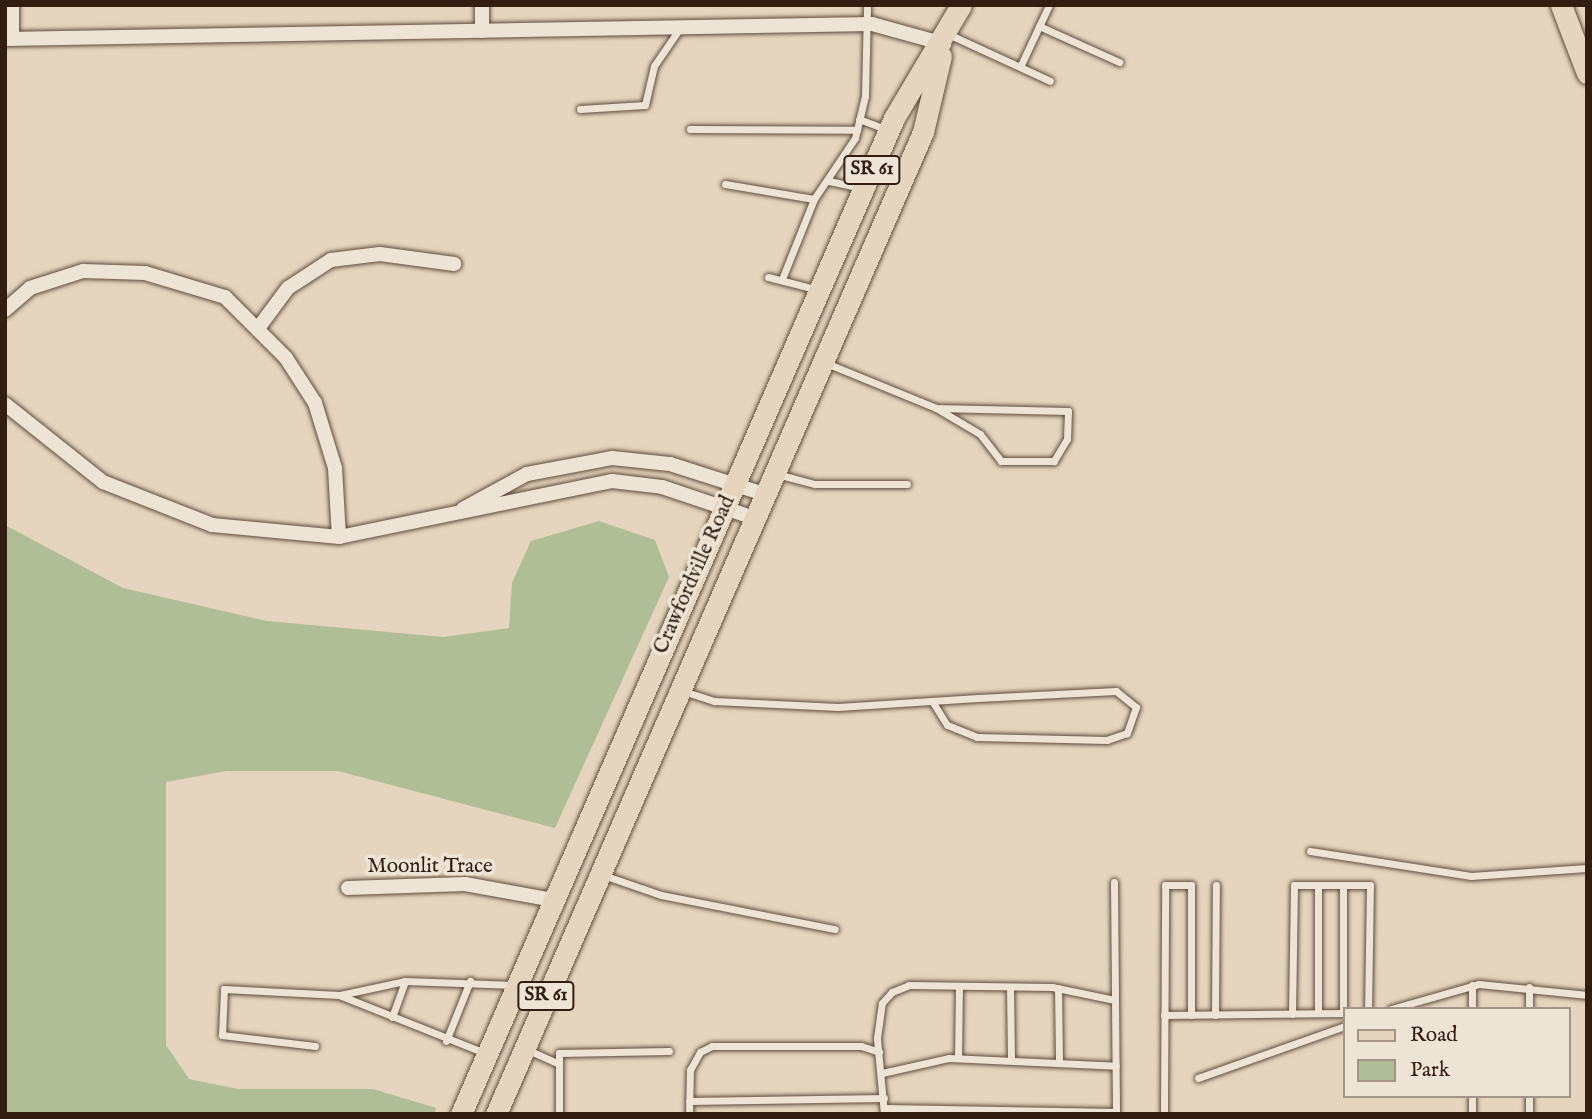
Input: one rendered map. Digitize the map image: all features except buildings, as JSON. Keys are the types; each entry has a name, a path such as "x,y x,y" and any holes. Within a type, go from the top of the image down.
{"main road":[{"name":"Crawfordville Road","path":"461,1114 889,130 946,39 961,5"},
{"path":"1561,5 1587,73"},
{"name":"Crawfordville Road","path":"496,1114 923,132 946,39"},
{"path":"662,650 657,689 663,726"},
{"path":"617,754 619,828"},
{"path":"478,1073 483,1114"}],"street":[{"path":"12,5 9,39 867,24 946,39"},
{"path":"482,5 482,31"},
{"path":"259,327 288,288 331,260 380,254 454,264"},
{"path":"5,310 30,288 83,271 145,273 225,297 259,327 286,358 319,415 335,468 339,537"},
{"path":"5,404 92,474 153,506 212,525 339,537 445,518 589,483 637,482 754,518"},
{"path":"445,518 527,474 586,461 644,460 764,494"},
{"path":"586,461 589,483"},
{"name":"Moonlit Trace","path":"348,888 466,884 553,900"}],"lane":[{"path":"782,279 814,200 829,181 857,130 867,5"},
{"path":"1020,67 1049,5"},
{"path":"1039,26 1119,62"},
{"path":"580,109 645,106 654,66 681,27"},
{"path":"946,39 1050,81"},
{"path":"859,119 889,130"},
{"path":"690,129 857,130"},
{"path":"829,181 864,188"},
{"path":"725,184 814,200"},
{"path":"768,277 819,291"},
{"path":"822,362 936,408 980,434 1001,461 1054,461 1068,439 1068,411 936,408"},
{"path":"774,473 815,484 907,484"},
{"path":"679,689 714,701 838,707 932,701 1116,691 1136,707 1126,733 1107,740 977,737 947,725 932,701"},
{"path":"1310,851 1471,876 1587,868"},
{"path":"599,874 661,895 835,929"},
{"path":"1114,882 1116,1113 884,1111 879,1052 882,1003 892,992 909,985 1058,988 1115,1000"},
{"path":"1164,1114 1165,885 1191,885 1191,1015"},
{"path":"1215,1014 1216,885"},
{"path":"1292,1014 1294,885 1370,885 1368,1007"},
{"path":"1318,885 1318,1013"},
{"path":"1164,1015 1344,1013 1343,885"},
{"path":"446,1041 470,981"},
{"path":"315,1046 222,1035 224,989 339,995 405,982 470,981 516,985"},
{"path":"392,1017 405,982"},
{"path":"1472,985 1472,1007"},
{"path":"1398,1007 1472,985 1529,987 1587,995"},
{"path":"958,1058 959,986"},
{"path":"1010,987 1012,1060"},
{"path":"1529,987 1529,1007"},
{"path":"1058,988 1059,1061"},
{"path":"339,995 446,1041 486,1054"},
{"path":"1198,1078 1344,1026"},
{"path":"689,1114 694,1060 712,1046 862,1046 879,1052"},
{"path":"524,1048 559,1064"},
{"path":"559,1114 559,1053 669,1051"},
{"path":"882,1073 958,1058 1059,1061 1116,1066"},
{"path":"689,1101 884,1098"}],"green space":[{"path":"599,521 655,540 669,577 555,828 338,771 227,771 166,782 166,1045 189,1079 238,1089 373,1089 436,1108 434,1114 5,1114 5,525 123,588 267,621 443,637 509,628 512,583 531,541"}]}
